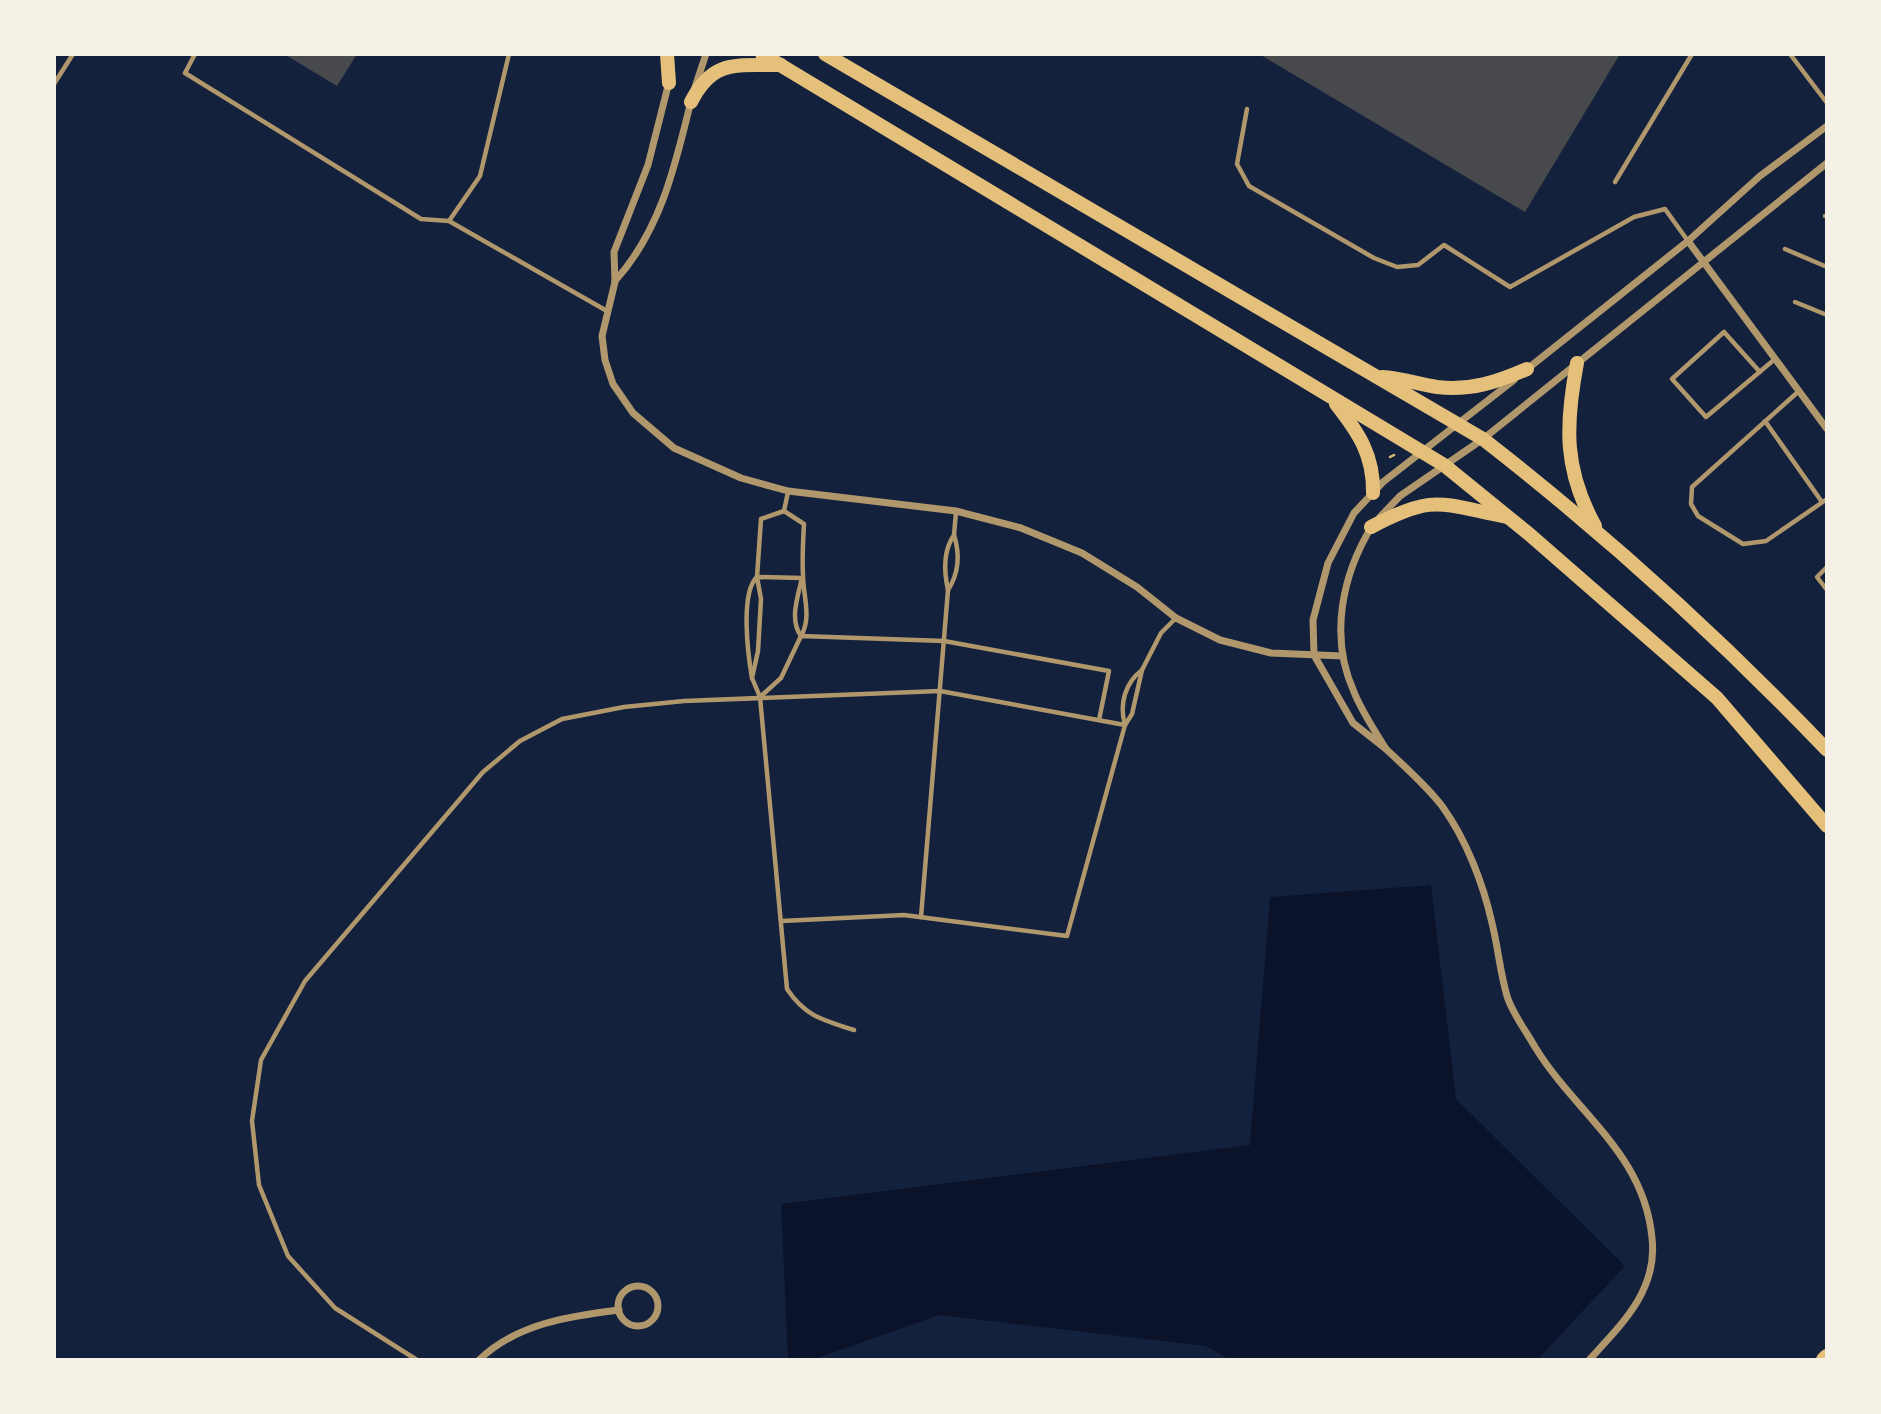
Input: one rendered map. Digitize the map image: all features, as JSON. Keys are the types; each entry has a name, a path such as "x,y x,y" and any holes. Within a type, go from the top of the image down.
{"main road":[{"path":"667,54 669,83"},
{"path":"762,54 1444,465 1510,517 1717,698 1827,826"},
{"path":"825,54 1483,439 1553,494 1745,664 1827,750"},
{"path":"843,54 853,70"},
{"path":"691,102 702,82 722,69 781,65"},
{"path":"1577,363 1569,416 1570,464 1582,501 1601,537"},
{"path":"1377,377 1439,387 1470,388 1494,383 1527,369"},
{"path":"1330,397 1359,433 1370,457 1373,493"},
{"path":"1371,527 1404,510 1436,502 1510,517"}],"street":[{"path":"676,54 648,165 614,252 615,282 602,336 605,360 613,384 634,413 674,448 741,478 788,491 956,511 1021,528 1082,553 1137,587 1176,618 1220,640 1271,653 1342,656"},
{"path":"615,282 633,261 657,219 674,173 706,54"},
{"path":"1589,1360 1628,1318 1651,1278 1653,1239 1646,1202 1630,1167 1616,1147 1562,1088 1507,998 1493,923 1479,878 1443,806 1386,750 1353,723 1314,655 1313,620 1328,563 1354,513 1373,493 1688,241 1760,176 1827,126"},
{"path":"1386,750 1353,691 1342,656 1340,626 1348,572 1371,527 1400,496 1483,439 1827,163"},
{"path":"1688,241 1827,429"},
{"path":"636,1286 647,1288 658,1304 655,1317 646,1325 631,1325 621,1317 619,1310 619,1299 624,1291 636,1286"},
{"path":"479,1360 494,1345 530,1327 619,1310"}],"lane":[{"path":"54,84 73,54"},
{"path":"195,54 185,73 421,219 449,221 607,311"},
{"path":"449,221 480,176 509,54"},
{"path":"1615,182 1692,54"},
{"path":"1790,54 1827,103"},
{"path":"1247,108 1237,164 1249,186 1374,258 1397,267 1418,265 1444,246 1510,286 1634,217 1665,209 1688,241"},
{"path":"1784,249 1827,267"},
{"path":"1795,302 1827,315"},
{"path":"1760,372 1724,332 1672,379 1706,417 1760,372 1775,359"},
{"path":"1765,421 1824,501 1766,541 1743,544 1698,516 1691,504 1692,487 1765,421 1799,391"},
{"path":"784,512 788,491"},
{"path":"948,590 956,578 956,511"},
{"path":"752,678 758,651 761,599 757,577 761,519 784,512 804,524 802,578 796,604 796,629 801,636"},
{"path":"921,917 948,590 945,577 947,545 954,535"},
{"path":"1827,567 1818,577 1827,590"},
{"path":"802,578 757,577 750,583 747,650 752,678 760,696 787,989 800,1008 820,1020 853,1030"},
{"path":"760,696 781,678 806,628 807,604 802,578"},
{"path":"782,921 921,917 1067,936 1125,725 1132,714 1142,670 1161,634 1176,618"},
{"path":"801,636 944,641 1109,671 1099,720"},
{"path":"1125,725 1121,712 1126,690 1132,678 1142,670"},
{"path":"417,1360 335,1308 288,1256 259,1185 252,1121 261,1060 305,981 483,772 520,741 562,719 624,707 760,696 940,691 1125,725"}],"path":[{"path":"1378,456 1393,458"}],"water":[{"path":"1431,885 1456,1099 1625,1266 1537,1360 1230,1360 1206,1346 939,1315 812,1360 788,1360 781,1204 1250,1145 1270,897"}],"building":[{"path":"284,54 357,54 337,86"},
{"path":"1259,54 1620,54 1525,212"}]}
